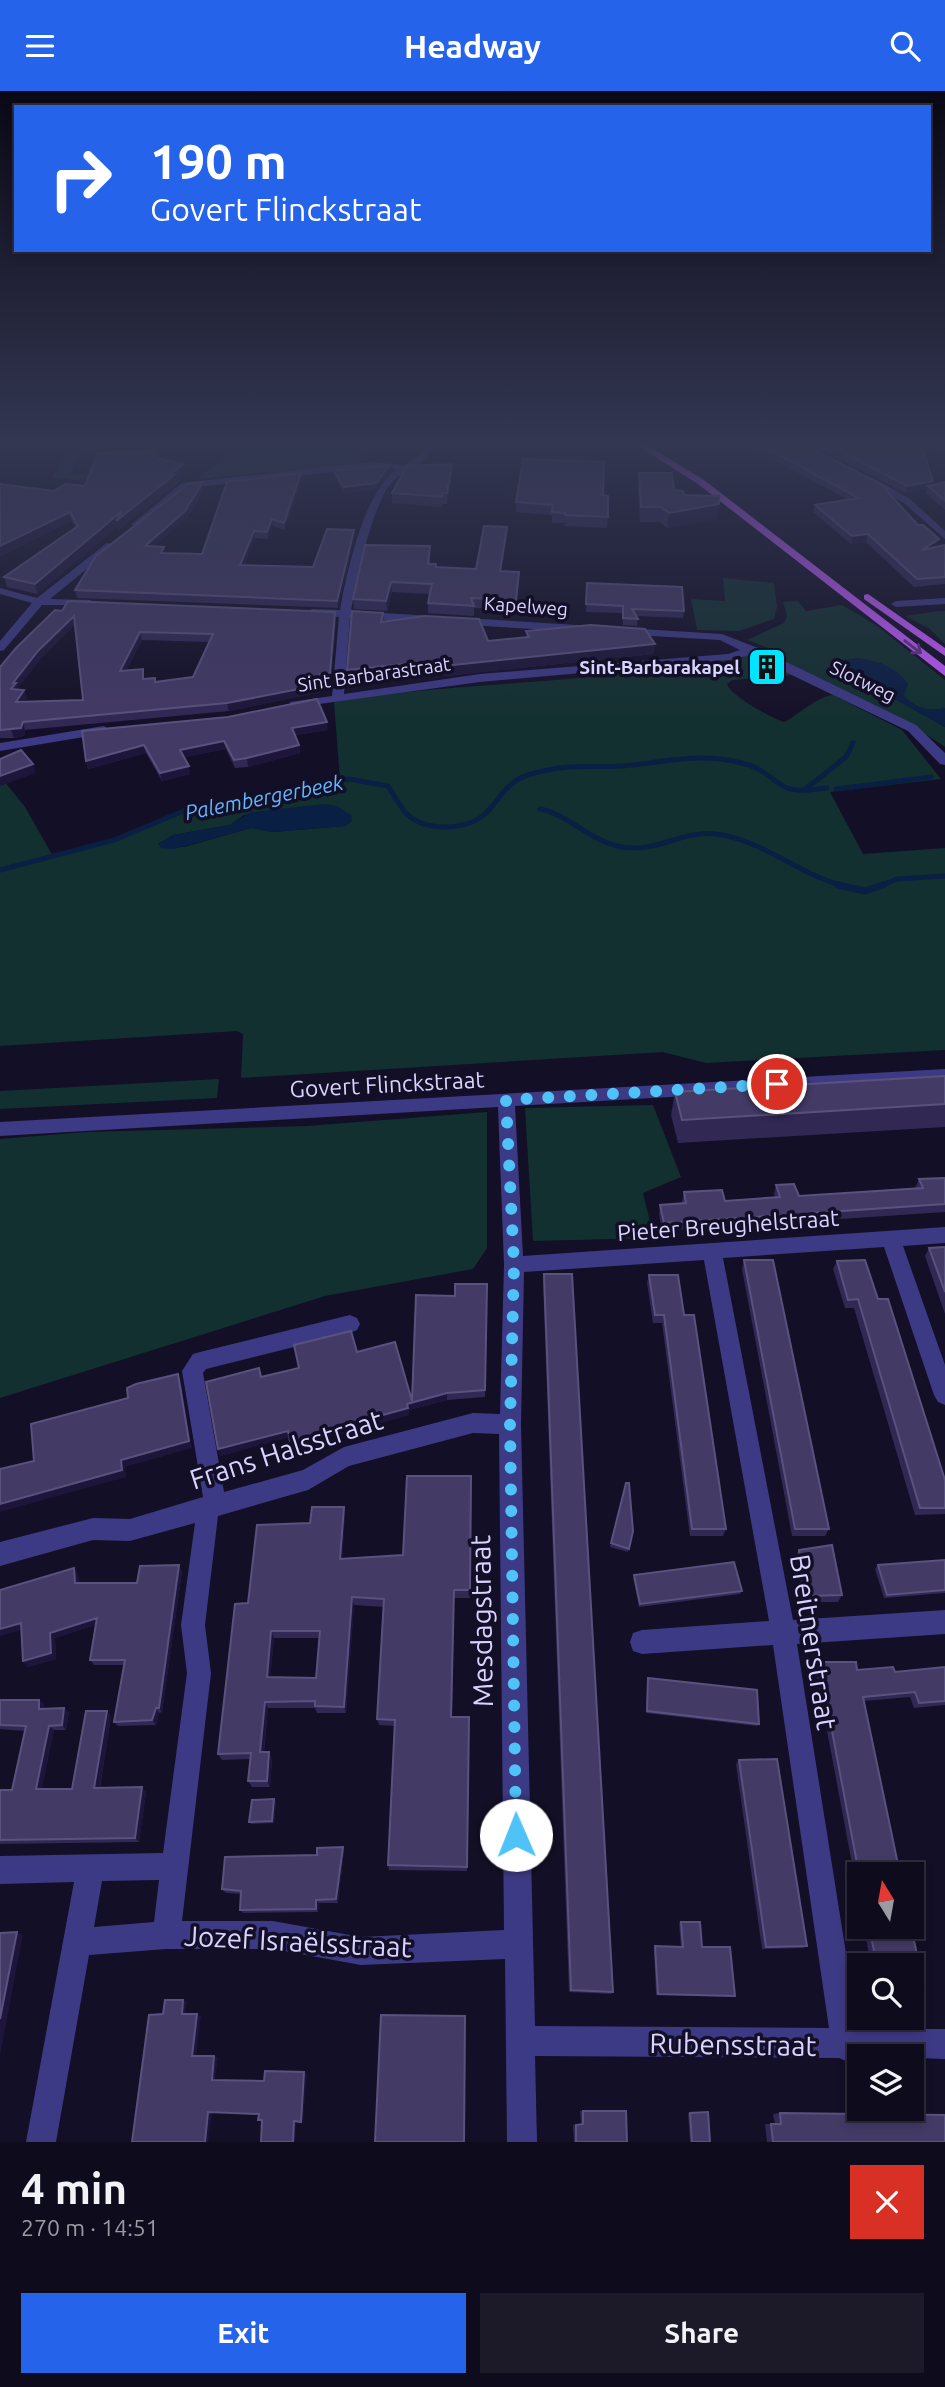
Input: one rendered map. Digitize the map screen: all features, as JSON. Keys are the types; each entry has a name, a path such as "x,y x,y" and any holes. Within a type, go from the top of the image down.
{"main road":[{"path":"775,540 945,672"},
{"path":"794,540 945,653"}],"street":[{"path":"0,647 39,602 117,540"},
{"path":"338,697 345,613 367,540"},
{"path":"0,591 39,602 101,603"},
{"path":"895,604 945,601"},
{"name":"Kapelweg","path":"304,612 704,635 733,639 754,650"},
{"name":"Sint Barbarastraat","path":"284,707 480,678 729,657 754,650"},
{"name":"Slotweg","path":"754,650 912,728 929,742 945,761"},
{"path":"0,747 72,733 124,728"},
{"name":"Govert Flinckstraat","path":"0,1129 945,1075"},
{"name":"Mesdagstraat","path":"506,1100 514,1265 510,1424 522,2142"},
{"name":"Pieter Breughelstraat","path":"514,1265 945,1235"},
{"path":"891,1239 945,1395"},
{"name":"Breitnerstraat","path":"712,1250 784,1635 846,2046"},
{"path":"166,1935 199,1673 193,1625 212,1505 192,1371 200,1361 350,1324"},
{"name":"Frans Halsstraat","path":"0,1554 93,1529 130,1530 308,1479 344,1457 473,1423 510,1424"},
{"path":"642,1642 784,1635 945,1622"},
{"path":"0,1870 173,1866"},
{"path":"41,2142 90,1870"},
{"name":"Jozef Israëlsstraat","path":"78,1942 166,1935 273,1935 361,1951 517,1944"},
{"name":"Rubensstraat","path":"521,2041 846,2046 945,2044"}],"green space":[{"path":"723,578 774,583 777,607 774,619 739,631 697,630 691,599 725,601"},
{"path":"798,601 806,611 842,605 876,625 945,680 945,708 927,709 917,706 903,696 907,684 881,663 833,664 945,727 945,747 903,719 790,664 769,648 747,640 784,623 787,616 783,602"},
{"path":"945,611 945,644 930,629 905,616"},
{"path":"742,651 793,675 732,680 727,684 752,706 784,722 814,702 833,695 902,730 941,779 830,792 863,854 945,848 945,1050 706,1063 663,1052 241,1078 243,1034 237,1031 0,1046 0,776 25,807 54,858 119,838 200,807 340,780 334,702 436,689 590,677 692,663","holes":["284,809 345,826 272,832 251,828 184,847 162,848 158,844 173,835 230,825 244,815"]},
{"path":"219,1079 217,1098 0,1109 0,1091"},
{"path":"653,1105 681,1177 643,1193 654,1238 533,1241 525,1108"},
{"path":"487,1112 487,1248 473,1269 325,1296 0,1398 0,1139 86,1132 307,1126"}],"water":[{"path":"856,658 878,662 898,673 908,684 904,696 913,703 928,709 945,708 945,727 833,664 833,661"},
{"path":"324,804 337,806 351,815 352,821 346,826 272,832 251,828 174,849 161,848 158,844 173,835 230,825 251,812"}],"building":[{"path":"0,540 13,540 0,546"},
{"path":"58,540 88,540 35,584 4,577"},
{"path":"117,540 152,540 145,546 164,547 161,553 202,554 207,540 250,540 240,565 313,567 323,540 352,540 337,601 75,590 96,556"},
{"path":"481,540 505,540 500,571 519,572 516,600 471,598 474,606 428,603 432,584 391,582 386,601 353,599 365,545 430,546 428,564 436,564 436,567 476,569"},
{"path":"874,540 938,540 922,550 945,545 945,577 917,579"},
{"path":"587,583 682,587 684,611 632,609 638,619 623,618 623,606 586,604"},
{"path":"68,601 335,612 330,673 320,674 325,684 227,703 23,722 21,728 0,730 0,667 55,610 62,611","holes":["74,616 83,700 16,702 24,690 11,689 16,683 13,683 38,651","140,632 213,634 193,677 155,682 155,678 143,679 143,669 120,671"]},
{"path":"352,611 383,613 381,622 425,616 479,619 488,641 529,637 526,631 591,625 645,629 655,644 444,666 442,660 347,670"},
{"path":"317,699 327,722 292,728 299,745 234,760 224,741 180,750 189,766 160,773 144,745 86,761 82,731 228,717"},
{"path":"21,750 33,764 0,776 0,759"},
{"path":"945,1076 945,1104 682,1120 675,1092"},
{"path":"945,1178 945,1204 664,1223 660,1205 686,1203 684,1192 722,1190 725,1201 780,1197 776,1185 794,1184 799,1196 923,1188 919,1179"},
{"path":"945,1247 945,1292 929,1248"},
{"path":"744,1260 773,1260 829,1529 795,1529"},
{"path":"865,1260 878,1299 888,1299 945,1480 945,1508 920,1508 858,1299 848,1300 837,1261"},
{"path":"544,1274 572,1274 613,1992 571,1990"},
{"path":"649,1275 678,1275 684,1315 694,1315 726,1529 692,1529 664,1315 655,1315"},
{"path":"455,1284 487,1284 485,1390 447,1393 407,1404 408,1408 290,1441 288,1431 218,1449 206,1382 259,1368 261,1377 299,1368 294,1345 351,1331 357,1352 395,1342 412,1401 416,1295 455,1296"},
{"path":"178,1374 189,1441 121,1460 122,1470 0,1504 0,1469 34,1461 31,1424 128,1398 127,1388"},
{"path":"407,1476 471,1476 470,1590 454,1590 451,1717 469,1717 467,1867 388,1865 395,1720 377,1719 384,1599 352,1597 344,1707 315,1706 315,1701 265,1702 260,1752 269,1752 267,1781 248,1781 251,1753 218,1754 235,1604 248,1603 257,1525 310,1523 312,1507 344,1507 340,1559 403,1555","holes":["271,1631 320,1631 316,1678 267,1677"]},
{"path":"626,1483 629,1483 633,1531 629,1549 611,1543"},
{"path":"832,1545 842,1595 808,1596 799,1550"},
{"path":"945,1560 945,1590 887,1595 878,1565"},
{"path":"734,1562 742,1591 640,1604 634,1575"},
{"path":"179,1565 159,1708 156,1708 152,1720 114,1722 125,1660 90,1660 97,1618 50,1633 51,1653 23,1661 21,1623 0,1629 0,1590 74,1568 75,1583 137,1583 140,1566"},
{"path":"819,1662 856,1662 857,1670 893,1667 895,1672 945,1667 945,1701 919,1703 915,1692 863,1697 897,1862 857,1862"},
{"path":"648,1678 757,1690 759,1724 647,1711"},
{"path":"0,1700 39,1700 39,1709 64,1708 62,1725 49,1726 36,1789 72,1789 86,1711 107,1711 94,1788 142,1787 135,1838 0,1840 0,1790 12,1790 26,1726 0,1725"},
{"path":"777,1759 807,1946 766,1947 739,1760"},
{"path":"274,1799 272,1821 249,1822 252,1800"},
{"path":"343,1847 336,1899 316,1900 316,1909 240,1910 241,1891 222,1889 225,1857 317,1855 317,1848"},
{"path":"681,1922 700,1922 702,1947 730,1947 735,1996 658,1994 655,1946 683,1947"},
{"path":"17,1932 0,2019 0,1933"},
{"path":"872,1939 914,1939 917,1953 874,1953"},
{"path":"165,2000 183,2000 182,2014 197,2014 192,2056 214,2056 212,2080 264,2081 265,2071 304,2072 301,2122 294,2121 293,2142 261,2142 262,2120 258,2120 259,2114 208,2112 205,2142 132,2142 149,2015 163,2014"},
{"path":"381,2015 465,2016 464,2142 375,2142"},
{"path":"583,2111 626,2111 627,2142 576,2142 576,2125 583,2124"},
{"path":"708,2112 710,2142 692,2142 690,2113"},
{"path":"780,2113 847,2114 847,2121 924,2121 924,2115 945,2115 945,2142 773,2142 771,2124 781,2124"}],"waterway":[{"path":"804,790 846,757 853,743"},
{"name":"Palembergerbeek","path":"0,870 114,840 193,807 349,779 388,786 403,810 413,819 423,824 445,827 477,820 507,788 521,778 534,773 578,766 716,759 754,767 790,789 804,790"},
{"name":"Palembergerbeek","path":"836,789 931,777"},
{"name":"Palembergerbeek","path":"804,790 827,788"},
{"name":"Palembergerbeek","path":"540,809 560,816 597,838 617,846 644,847 703,834 733,838 750,843 812,874 844,886"},
{"name":"Palembergerbeek","path":"880,886 897,879 945,876"},
{"name":"Palembergerbeek","path":"838,885 865,891 880,886"}],"place":[{"name":"Sint-Barbarakapel","path":"767,667"}],"route":[{"path":"516,1835 510,1424 513,1190 506,1100 777,1084"}]}
